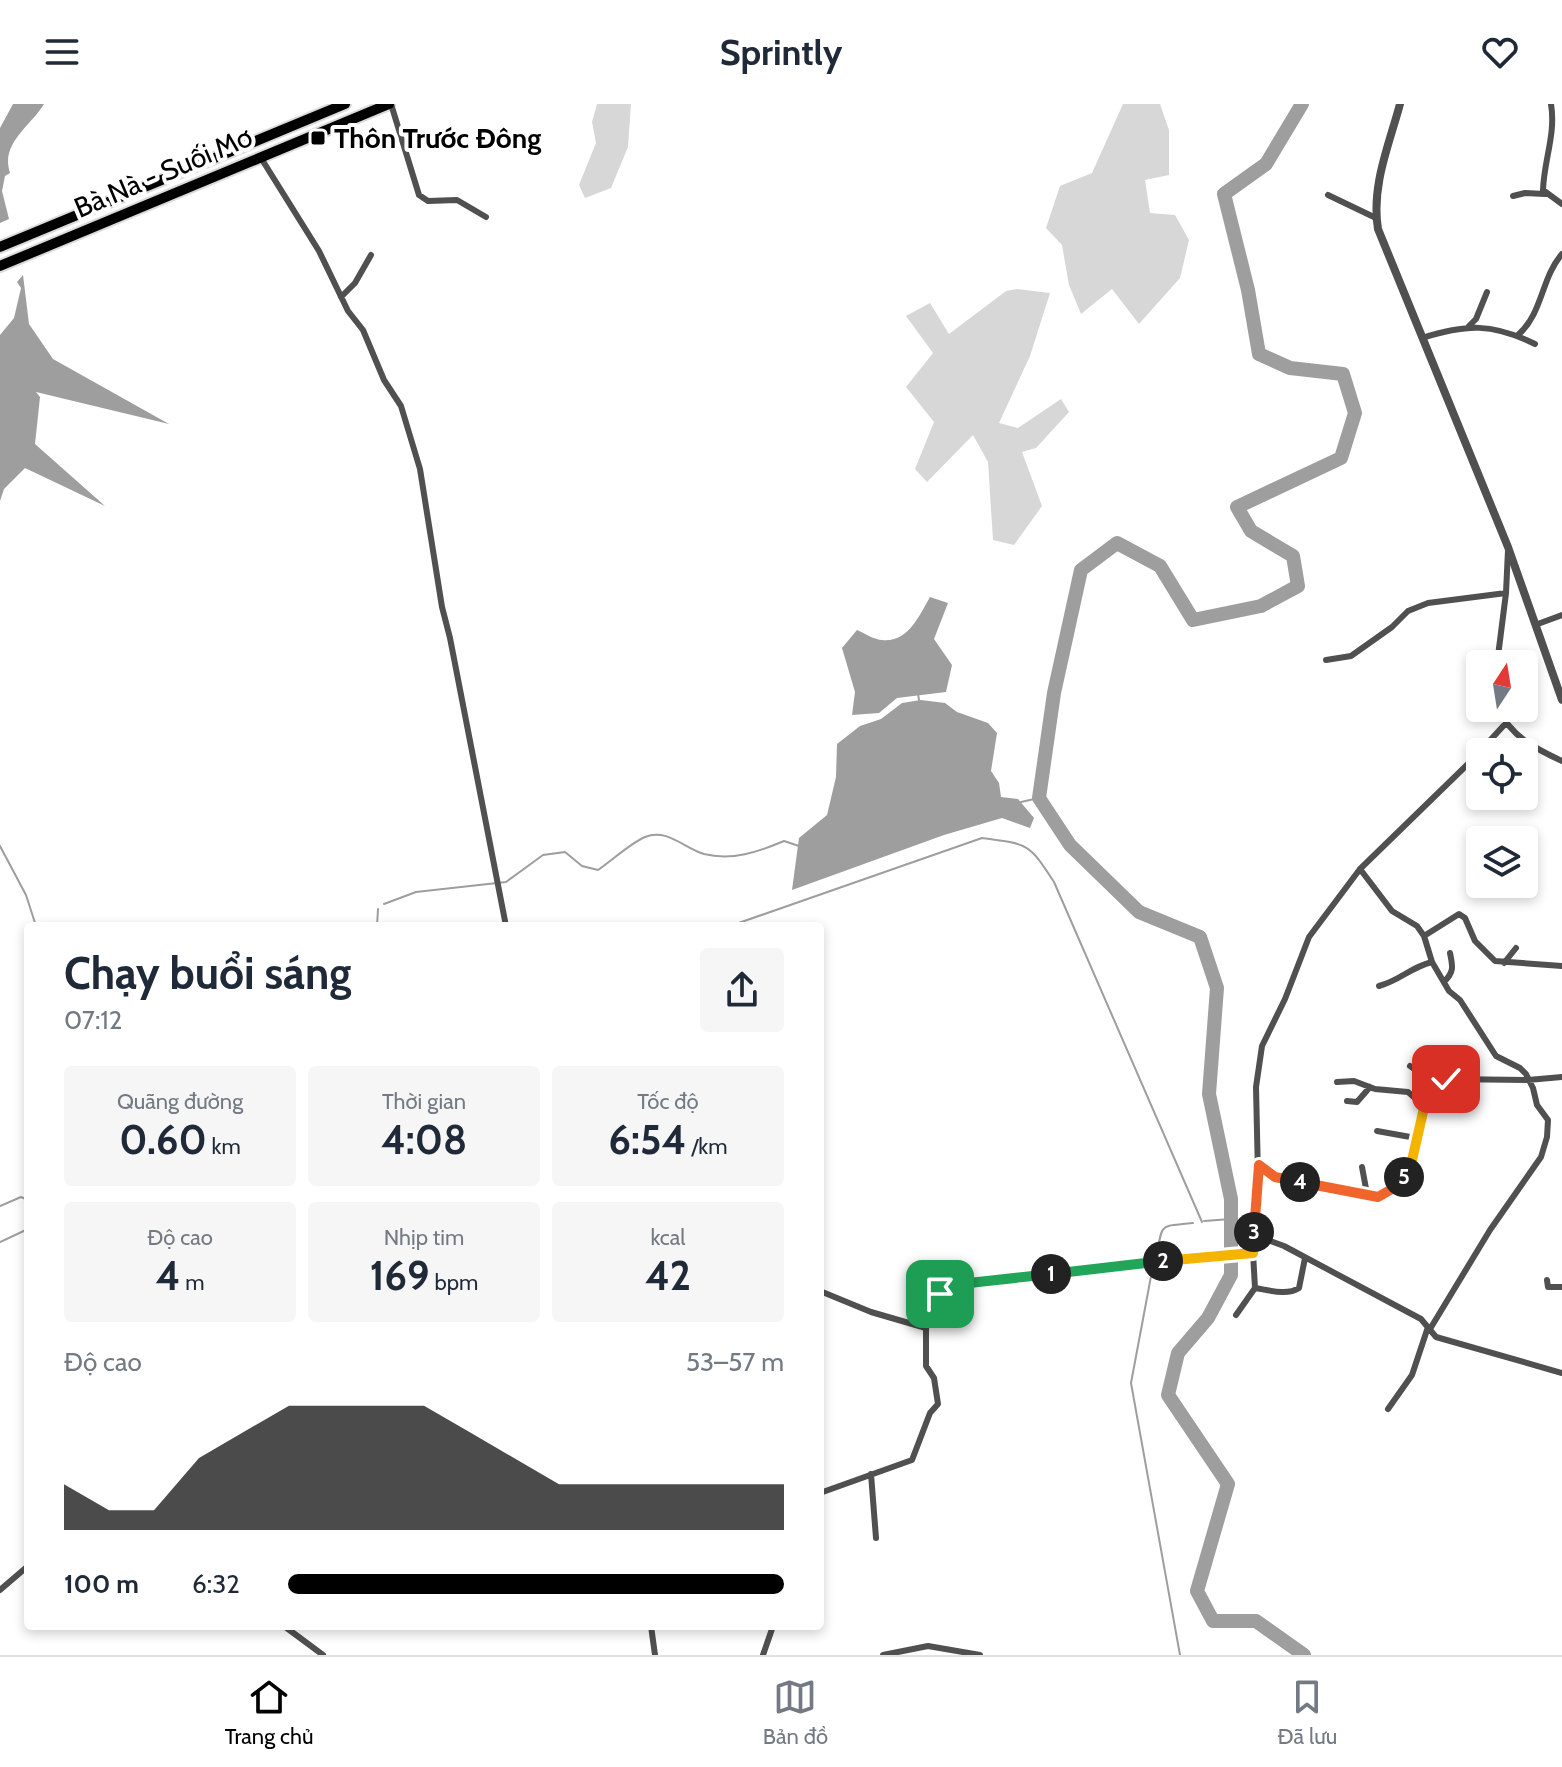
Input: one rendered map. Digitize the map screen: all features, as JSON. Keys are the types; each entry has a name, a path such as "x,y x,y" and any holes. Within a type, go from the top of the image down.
{"main road":[{"name":"Bà Nà - Suối Mơ","path":"0,247 345,104"},
{"name":"Bà Nà - Suối Mơ","path":"0,266 390,104"},
{"path":"253,142 261,158"}],"street":[{"path":"390,104 419,195 428,201 457,200 486,217"},
{"path":"1400,104 1377,192 1376,218 1387,256 1508,547 1562,700"},
{"path":"1545,194 1545,164 1553,133 1551,104"},
{"path":"261,158 319,251 348,311 363,330 384,380 401,406 420,469 442,607 505,922"},
{"path":"1513,196 1545,194 1562,204"},
{"path":"1328,195 1376,218"},
{"path":"1518,335 1533,318 1554,263 1562,254"},
{"path":"341,297 355,283 371,255"},
{"path":"1469,326 1476,319 1487,292"},
{"path":"1422,338 1469,326 1518,335 1535,344"},
{"path":"1499,650 1508,547"},
{"path":"1326,660 1351,656 1392,627 1408,611 1428,603 1506,593"},
{"path":"1535,625 1562,615"},
{"path":"1236,1315 1255,1288 1253,1253 1259,1165 1256,1087 1262,1046 1285,999 1309,937 1360,869 1506,723 1536,749 1562,761"},
{"path":"1360,869 1392,911 1417,926 1444,982 1460,1000 1491,1050 1501,1060 1520,1068 1537,1105 1548,1120 1545,1150 1490,1230 1429,1328 1412,1375 1388,1409"},
{"path":"1424,936 1459,914 1465,918 1475,941 1492,959 1504,963 1562,966"},
{"path":"1504,963 1516,948"},
{"path":"1444,982 1453,968 1450,953"},
{"path":"1379,986 1397,981 1407,971 1432,962"},
{"path":"1410,1066 1432,1083"},
{"path":"1432,1083 1446,1079 1528,1080 1562,1077"},
{"path":"1337,1082 1354,1081 1370,1087 1408,1092 1423,1105"},
{"path":"1259,1165 1275,1177 1378,1197 1397,1186 1410,1169 1423,1105 1432,1083"},
{"path":"1347,1101 1357,1102 1370,1087"},
{"path":"1377,1131 1416,1138"},
{"path":"1362,1167 1367,1194"},
{"path":"1254,1235 1421,1319 1436,1337 1562,1373"},
{"path":"940,1294 969,1283 1253,1253"},
{"path":"1255,1288 1293,1292 1299,1288 1305,1258"},
{"path":"824,1492 912,1460 930,1413 938,1404 934,1378 926,1366 926,1328 940,1294 936,1267"},
{"path":"1547,1280 1548,1287 1562,1287"},
{"path":"824,1293 871,1312 926,1328"},
{"path":"871,1474 876,1538"},
{"path":"0,1590 24,1569"},
{"path":"289,1630 323,1655"},
{"path":"652,1630 655,1655"},
{"path":"763,1655 772,1630"},
{"path":"883,1655 928,1646 980,1655"}],"shaded area":[{"path":"13,104 44,104 18,136 9,153 10,173 5,176 2,191 9,219 0,223 0,128"},
{"path":"597,104 631,104 628,147 611,188 585,198 579,185 596,143 592,122"},
{"path":"1123,104 1160,104 1169,130 1169,175 1145,180 1150,213 1175,215 1189,240 1180,278 1139,324 1112,289 1081,314 1069,285 1062,245 1046,228 1060,186 1092,173"},
{"path":"23,275 29,324 53,359 169,424 36,392 40,397 35,444 105,506 25,468 4,489 0,501 0,335 14,318 21,288 17,282"},
{"path":"1017,289 1050,293 1030,356 999,423 1018,428 1061,399 1069,412 1036,448 1022,452 1042,506 1014,545 993,540 988,462 973,435 927,482 915,469 934,422 906,387 933,353 906,316 930,303 949,334 1006,291"},
{"path":"930,597 948,603 934,639 952,665 946,692 897,698 879,713 852,715 855,692 842,648 857,630 879,640 891,640 906,633"},
{"path":"921,700 945,703 957,712 988,723 997,733 991,771 999,783 1001,797 1018,799 1034,818 1030,828 1002,818 944,835 792,890 799,838 827,815 836,777 837,744 860,726 881,719 902,703"}],"waterway":[{"path":"1302,104 1266,164 1224,194 1248,290 1259,354 1290,368 1343,374 1355,413 1341,458 1237,507 1251,531 1293,556 1298,586 1261,606 1193,620 1160,566 1117,543 1081,570 1054,693 1039,798 1070,845 1139,912 1200,937 1217,988 1209,1094 1231,1199 1231,1275 1208,1318 1178,1353 1168,1395 1228,1484 1197,1591 1213,1621 1256,1621 1304,1655"},
{"path":"918,694 919,700"},
{"path":"1021,802 1039,798"},
{"path":"384,904 416,892 506,882 543,855 565,852 582,866 598,870 633,844 653,835 668,837 714,856 745,854 784,841 799,846"},
{"path":"741,922 982,838 1026,848 1039,860 1054,882 1202,1222"},
{"path":"0,846 26,895 35,922"},
{"path":"377,922 378,909"},
{"path":"0,1206 24,1198"},
{"path":"1204,1221 1231,1219"},
{"path":"1157,1255 1160,1236 1165,1228 1193,1223"},
{"path":"0,1242 24,1231"},
{"path":"1152,1271 1131,1383 1180,1655"}],"place":[{"name":"Thôn Trước Đông","path":"318,138"}],"route":[{"path":"940,1294 969,1283 1253,1253 1259,1165 1275,1177 1378,1197 1385,1195 1397,1186 1410,1169 1429,1086 1446,1079"}]}
